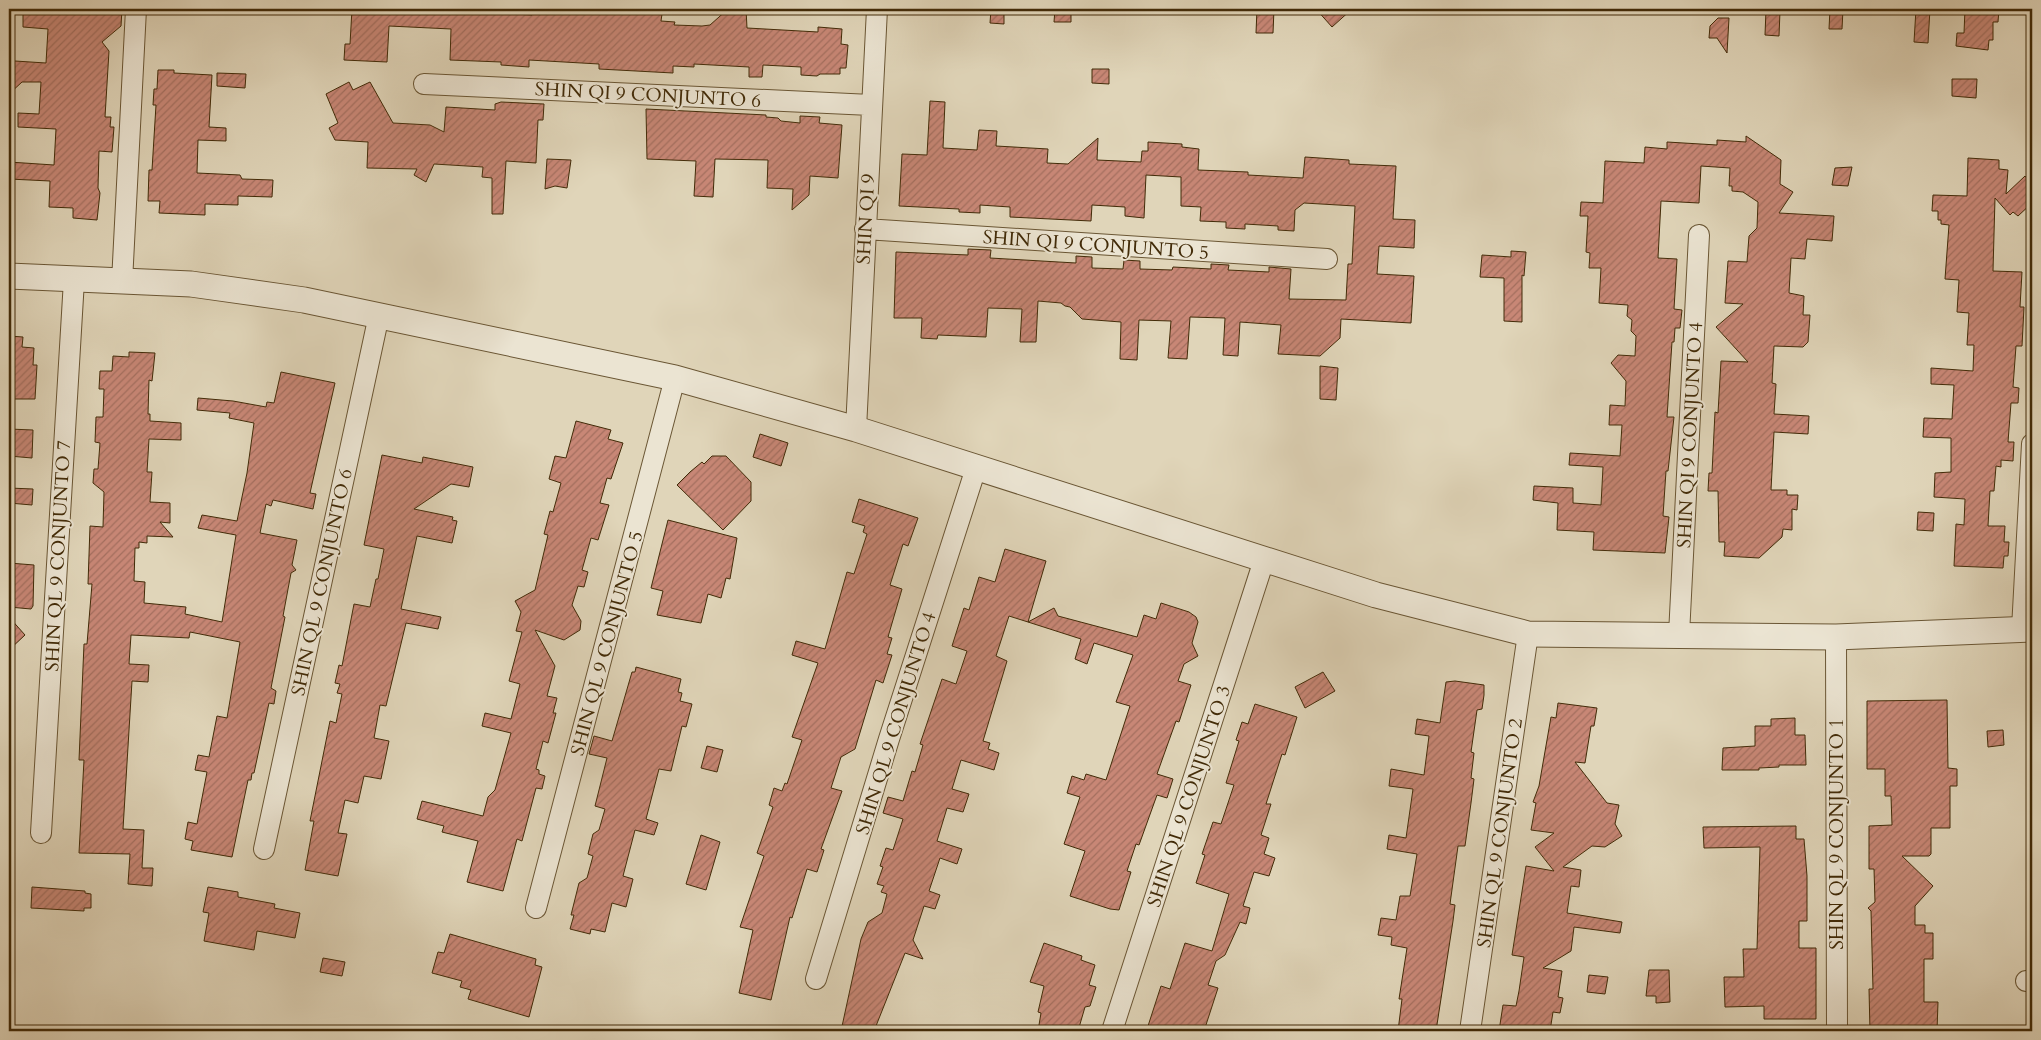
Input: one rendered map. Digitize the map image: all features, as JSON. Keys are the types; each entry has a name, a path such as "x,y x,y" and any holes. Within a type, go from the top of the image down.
{"street":[{"path":"122,282 136,9"},
{"name":"SHIN QI 9","path":"856,429 877,9"},
{"name":"SHIN QI 9 CONJUNTO 6","path":"424,84 871,105"},
{"name":"SHIN QI 9 CONJUNTO 5","path":"865,229 1327,259"},
{"name":"SHIN QI 9 CONJUNTO 4","path":"1679,635 1699,235"},
{"path":"9,276 190,284 246,290 379,315 675,378 856,429 1376,595 1528,634 1836,637 2027,629 2032,444"},
{"name":"SHIN QL 9 CONJUNTO 7","path":"42,833 74,280"},
{"name":"SHIN QL 9 CONJUNTO 6","path":"264,849 379,315"},
{"name":"SHIN QL 9 CONJUNTO 5","path":"536,908 675,378"},
{"name":"SHIN QL 9 CONJUNTO 4","path":"816,979 889,739 976,468"},
{"name":"SHIN QL 9 CONJUNTO 3","path":"1112,1031 1264,560"},
{"name":"SHIN QL 9 CONJUNTO 2","path":"1470,1031 1528,634"},
{"name":"SHIN QL 9 CONJUNTO 1","path":"1836,637 1837,1031"}],"building":[{"path":"26,9 122,9 121,26 102,42 109,51 105,117 111,117 110,127 114,127 112,152 99,151 98,188 100,193 97,220 73,218 73,208 49,207 50,181 9,179 9,162 54,165 56,129 18,127 18,113 39,114 41,82 22,82 9,94 9,67 15,61 46,63 48,29 23,27 23,12 26,13"},
{"path":"352,9 495,9 495,13 532,15 532,9 586,9 662,14 661,21 675,22 674,25 702,26 710,25 728,9 746,9 747,28 818,32 818,27 842,29 841,44 848,45 846,68 840,68 840,74 820,74 817,76 801,75 801,67 763,65 762,77 749,77 749,67 694,64 694,67 673,66 673,73 599,69 599,64 529,60 529,67 501,65 501,62 450,60 451,29 389,26 387,62 344,60 345,44 350,44"},
{"path":"991,9 1004,9 1004,24 990,23"},
{"path":"1055,9 1071,9 1071,22 1054,22"},
{"path":"1257,9 1274,9 1273,33 1256,33"},
{"path":"1316,9 1352,9 1332,27"},
{"path":"1830,9 1843,9 1842,29 1829,29"},
{"path":"1916,9 1930,9 1928,43 1914,42"},
{"path":"1965,9 1999,9 1998,22 1993,22 1993,40 1989,40 1988,50 1956,46 1957,33 1964,33"},
{"path":"1766,10 1780,11 1779,36 1765,35"},
{"path":"1718,18 1729,18 1727,53 1717,38 1709,38 1710,26"},
{"path":"1092,69 1109,69 1109,84 1092,83"},
{"path":"158,70 174,70 174,73 212,75 209,127 226,128 226,141 198,140 197,173 240,175 242,179 273,180 272,197 238,196 238,205 205,204 205,215 159,213 160,201 148,201 149,170 152,170 156,105 153,105 154,89 157,89"},
{"path":"217,73 246,74 245,88 217,86"},
{"path":"1952,79 1977,79 1976,98 1952,96"},
{"path":"349,82 353,90 370,82 393,123 430,125 444,132 446,107 495,110 495,104 501,102 544,104 543,120 538,120 536,163 506,161 503,214 492,214 492,178 482,177 483,167 434,164 426,182 414,175 417,169 367,168 368,142 335,140 329,128 338,123 326,94"},
{"path":"930,101 945,102 943,148 977,150 979,130 997,131 996,146 1048,149 1047,163 1068,164 1098,138 1097,160 1141,162 1142,151 1148,151 1148,142 1182,144 1182,147 1199,149 1198,170 1248,172 1248,175 1303,178 1305,157 1349,160 1349,164 1396,166 1393,219 1415,220 1414,248 1379,246 1377,274 1414,276 1411,323 1341,319 1340,338 1320,356 1278,354 1281,325 1240,322 1238,356 1223,355 1225,318 1190,317 1187,359 1168,358 1171,321 1139,320 1137,360 1120,359 1121,322 1082,319 1070,307 1061,303 1038,301 1036,342 1020,342 1022,309 988,308 986,337 938,335 937,339 921,338 922,318 894,318 896,252 968,255 968,249 991,250 990,258 1076,263 1076,256 1092,257 1092,268 1123,269 1124,260 1140,261 1140,269 1172,270 1173,267 1211,269 1211,264 1229,265 1228,270 1269,272 1269,267 1291,269 1289,299 1346,300 1348,264 1352,264 1355,206 1304,203 1295,210 1294,231 1278,230 1278,226 1245,224 1245,229 1226,228 1226,222 1200,221 1201,207 1181,206 1181,177 1146,175 1144,218 1125,216 1125,207 1092,205 1091,221 1010,217 1010,207 980,205 980,213 959,212 959,209 899,206 902,154 927,155"},
{"path":"646,109 766,115 766,117 778,118 781,121 800,123 800,116 820,117 819,123 842,125 838,178 810,176 809,195 792,210 793,189 767,188 768,160 715,159 713,197 694,196 696,161 647,159"},
{"path":"1746,136 1781,160 1780,184 1793,192 1779,213 1834,216 1832,241 1807,239 1805,259 1791,258 1789,293 1804,296 1803,315 1810,315 1808,342 1803,347 1774,346 1772,383 1776,384 1774,414 1809,416 1808,434 1774,432 1771,490 1787,490 1787,495 1798,495 1797,510 1792,509 1792,530 1783,529 1782,537 1759,558 1724,556 1725,542 1719,542 1718,491 1708,491 1709,473 1712,473 1715,412 1718,413 1721,361 1748,362 1716,327 1743,304 1725,303 1728,261 1747,262 1749,236 1757,228 1758,202 1743,192 1732,191 1732,186 1729,186 1730,168 1701,166 1699,203 1661,201 1658,258 1677,259 1674,309 1682,310 1680,328 1675,328 1674,342 1672,342 1667,417 1674,417 1668,471 1666,471 1663,516 1669,517 1665,553 1593,550 1594,532 1557,530 1558,503 1533,500 1534,486 1573,488 1573,503 1601,505 1603,467 1569,465 1570,453 1620,456 1622,425 1609,425 1610,405 1625,406 1626,381 1611,363 1618,355 1635,356 1636,336 1631,331 1632,320 1627,316 1628,305 1599,303 1601,268 1589,268 1590,253 1586,252 1588,216 1580,216 1581,202 1603,203 1605,161 1644,163 1645,147 1667,149 1667,142 1717,145 1717,140 1746,142"},
{"path":"1968,158 1999,160 1999,169 2008,170 2006,194 2025,176 2032,185 2032,203 2018,216 2013,212 2010,215 1995,198 1993,271 2022,272 2020,307 2024,307 2022,346 2016,346 2013,387 2019,388 2018,403 2011,403 2008,442 2014,442 2013,461 2001,460 2001,467 1996,466 1994,491 1990,491 1988,526 2005,526 2004,542 2009,542 2008,556 2004,556 2003,568 1954,566 1956,524 1964,525 1965,499 1934,497 1935,473 1951,472 1951,438 1923,437 1924,418 1952,419 1954,385 1931,384 1931,368 1973,371 1974,345 1967,345 1969,313 1957,312 1959,280 1945,279 1949,225 1941,224 1941,220 1938,220 1938,211 1932,211 1933,195 1967,196"},
{"path":"547,159 571,160 567,188 555,186 545,189"},
{"path":"1852,167 1848,186 1832,185 1835,168"},
{"path":"1511,251 1526,252 1524,276 1522,275 1522,322 1504,321 1504,278 1480,277 1482,255 1511,257"},
{"path":"9,336 23,337 22,347 34,348 33,365 37,365 35,399 9,399"},
{"path":"129,352 155,353 152,381 149,380 148,414 150,414 150,421 181,423 181,440 149,439 147,472 152,472 150,502 170,503 170,523 160,522 173,537 147,536 147,543 139,542 139,548 135,548 134,581 145,582 144,603 186,607 185,614 222,622 236,535 198,528 202,515 237,521 247,473 254,423 229,418 230,413 197,410 198,398 233,401 266,407 267,402 274,403 281,372 335,383 310,493 316,494 313,509 273,500 271,506 266,504 260,533 297,540 292,565 296,570 291,573 283,616 285,617 271,688 276,691 274,704 269,703 254,773 252,773 251,780 248,780 232,857 191,850 193,841 185,839 188,822 197,824 207,772 195,770 198,755 209,757 217,716 227,718 240,642 190,632 189,638 131,635 129,664 149,665 148,682 132,681 123,829 144,830 142,868 153,868 152,886 128,884 130,854 79,853 84,760 79,760 84,644 87,644 92,584 88,584 90,526 103,527 104,492 93,483 94,469 98,469 100,443 95,442 96,417 103,417 104,389 99,389 100,371 112,371 113,356 129,357"},
{"path":"1320,366 1338,368 1336,400 1320,399"},
{"path":"576,421 611,430 608,439 623,443 611,479 607,478 600,503 609,505 598,540 591,538 582,570 588,572 584,587 578,586 572,605 581,621 580,630 564,640 535,630 555,666 547,696 557,698 553,713 556,713 548,743 543,741 536,769 539,770 539,774 545,776 542,789 536,788 522,841 517,839 503,891 467,882 478,841 442,832 444,826 417,819 422,801 483,816 488,797 495,790 511,733 482,726 485,713 511,719 520,684 509,681 522,632 516,631 521,612 515,601 535,590 548,535 544,534 550,511 553,512 561,483 549,479 555,456 566,458"},
{"path":"9,429 33,430 32,458 9,456"},
{"path":"760,434 788,443 781,466 753,457"},
{"path":"382,455 422,463 423,457 473,467 469,487 451,484 414,509 453,517 452,520 457,521 452,543 417,536 401,609 441,617 438,629 406,623 386,706 380,705 374,738 389,741 381,779 364,776 358,803 345,800 338,833 347,834 338,876 305,870 314,821 310,821 330,721 336,723 342,694 337,693 340,684 335,683 339,665 342,666 354,604 370,607 384,549 364,545"},
{"path":"712,456 726,456 751,482 751,501 723,530 677,485 702,462 704,464"},
{"path":"9,488 33,489 32,505 9,503"},
{"path":"859,499 918,518 908,546 903,544 890,585 902,589 888,637 892,638 887,654 892,655 883,683 876,680 855,749 841,757 831,788 842,791 821,849 824,850 817,872 807,869 792,918 790,917 771,1000 739,993 753,930 740,927 764,856 757,853 773,807 769,805 774,788 782,791 785,783 787,784 802,740 792,737 818,663 792,655 796,641 825,649 847,572 854,574 867,534 863,532 865,526 852,522"},
{"path":"1918,512 1934,513 1933,531 1917,530"},
{"path":"668,520 737,538 730,579 726,578 721,598 708,594 701,623 657,615 663,591 651,588"},
{"path":"1005,549 1046,561 1028,622 1009,616 996,656 1007,661 983,741 990,743 988,749 999,753 994,770 961,760 952,789 969,794 963,812 947,808 937,841 962,849 957,864 940,858 929,891 940,895 935,909 924,906 913,940 923,959 905,953 874,1031 841,1031 861,939 868,922 882,913 887,894 881,892 884,886 877,884 883,867 880,866 886,848 893,850 903,819 883,813 888,797 903,801 912,771 915,772 923,745 920,744 942,679 956,684 967,651 952,646 964,608 969,610 979,577 995,582"},
{"path":"9,563 34,565 33,606 31,609 9,607"},
{"path":"1161,603 1189,612 1196,617 1198,622 1192,643 1198,656 1184,664 1178,681 1191,685 1179,722 1176,721 1157,774 1173,779 1167,798 1157,795 1139,845 1136,844 1127,871 1131,872 1119,910 1110,909 1070,896 1085,851 1064,844 1080,797 1067,793 1072,776 1084,780 1086,774 1106,780 1130,706 1116,702 1133,655 1094,643 1087,664 1075,659 1081,639 1028,622 1054,608 1058,616 1137,637 1144,615 1156,619"},
{"path":"9,617 25,635 9,650"},
{"path":"636,667 681,679 678,692 682,693 680,701 692,704 686,727 682,726 671,771 659,769 646,819 658,823 654,835 635,830 623,876 633,879 626,907 612,903 605,932 591,929 590,934 570,929 574,915 571,915 579,883 587,878 593,856 588,854 593,834 599,830 605,809 595,806 607,758 589,754 594,736 612,741 632,672 635,672"},
{"path":"1323,672 1335,691 1305,708 1295,687"},
{"path":"1455,681 1484,685 1484,695 1482,709 1477,710 1471,752 1474,753 1471,778 1474,779 1471,803 1465,846 1458,846 1450,904 1455,905 1436,1031 1398,1031 1402,999 1399,999 1407,948 1391,945 1392,937 1378,935 1381,918 1396,920 1400,896 1410,896 1417,854 1387,849 1389,835 1406,838 1413,789 1389,786 1391,769 1424,775 1429,736 1415,734 1417,719 1440,723 1446,682"},
{"path":"1947,700 1948,768 1957,769 1957,786 1950,786 1950,828 1931,828 1931,854 1929,856 1902,856 1933,886 1915,906 1915,925 1925,925 1925,933 1933,933 1933,959 1924,959 1924,1002 1938,1002 1937,1031 1919,1029 1919,1031 1870,1031 1869,989 1873,989 1871,911 1868,908 1875,902 1874,869 1869,869 1869,826 1892,825 1891,796 1885,796 1885,769 1867,769 1867,701"},
{"path":"1558,703 1597,708 1594,726 1591,726 1585,763 1575,762 1607,803 1619,805 1615,824 1622,836 1605,847 1592,846 1563,867 1581,870 1579,887 1571,886 1567,913 1622,922 1620,933 1574,927 1571,951 1543,968 1562,971 1558,997 1563,998 1560,1013 1553,1012 1550,1031 1499,1031 1503,1005 1516,1006 1519,991 1524,957 1512,955 1526,866 1554,871 1535,847 1554,833 1531,830 1536,803 1533,802 1539,786 1551,717 1556,718"},
{"path":"1255,704 1297,717 1285,755 1282,754 1266,804 1271,804 1261,835 1269,838 1264,854 1275,858 1269,876 1254,872 1243,906 1250,908 1246,924 1240,922 1225,955 1216,961 1208,985 1218,988 1204,1031 1163,1031 1148,1026 1161,986 1170,989 1185,943 1212,951 1229,894 1196,883 1205,855 1202,854 1213,822 1221,824 1234,785 1226,783 1239,741 1236,740 1242,722 1248,724"},
{"path":"1795,718 1795,735 1805,735 1806,765 1779,765 1779,767 1759,768 1759,770 1722,770 1723,748 1755,746 1755,726 1771,726 1771,719"},
{"path":"2003,730 2004,745 1988,747 1987,731"},
{"path":"707,746 723,750 717,772 701,768"},
{"path":"1796,826 1796,839 1804,839 1807,876 1807,921 1799,921 1799,948 1816,948 1816,1019 1764,1019 1764,1006 1725,1007 1724,977 1744,977 1743,949 1757,949 1760,847 1704,848 1703,827"},
{"path":"701,835 720,842 706,890 686,884"},
{"path":"32,887 85,891 85,893 91,894 91,908 84,908 84,911 31,908"},
{"path":"208,887 238,892 238,897 275,904 274,908 300,913 295,938 257,931 254,950 204,941 209,913 203,912"},
{"path":"450,934 536,959 535,965 542,967 529,1017 468,999 471,990 460,987 462,981 432,973 438,952 444,953"},
{"path":"1044,943 1082,956 1081,960 1095,965 1089,985 1096,987 1090,1006 1085,1007 1078,1031 1038,1031 1041,1013 1038,1012 1044,986 1030,982"},
{"path":"323,958 345,962 342,976 320,972"},
{"path":"1649,970 1669,970 1670,1002 1656,1003 1656,996 1646,996"},
{"path":"1589,975 1608,977 1605,994 1587,992"}]}
